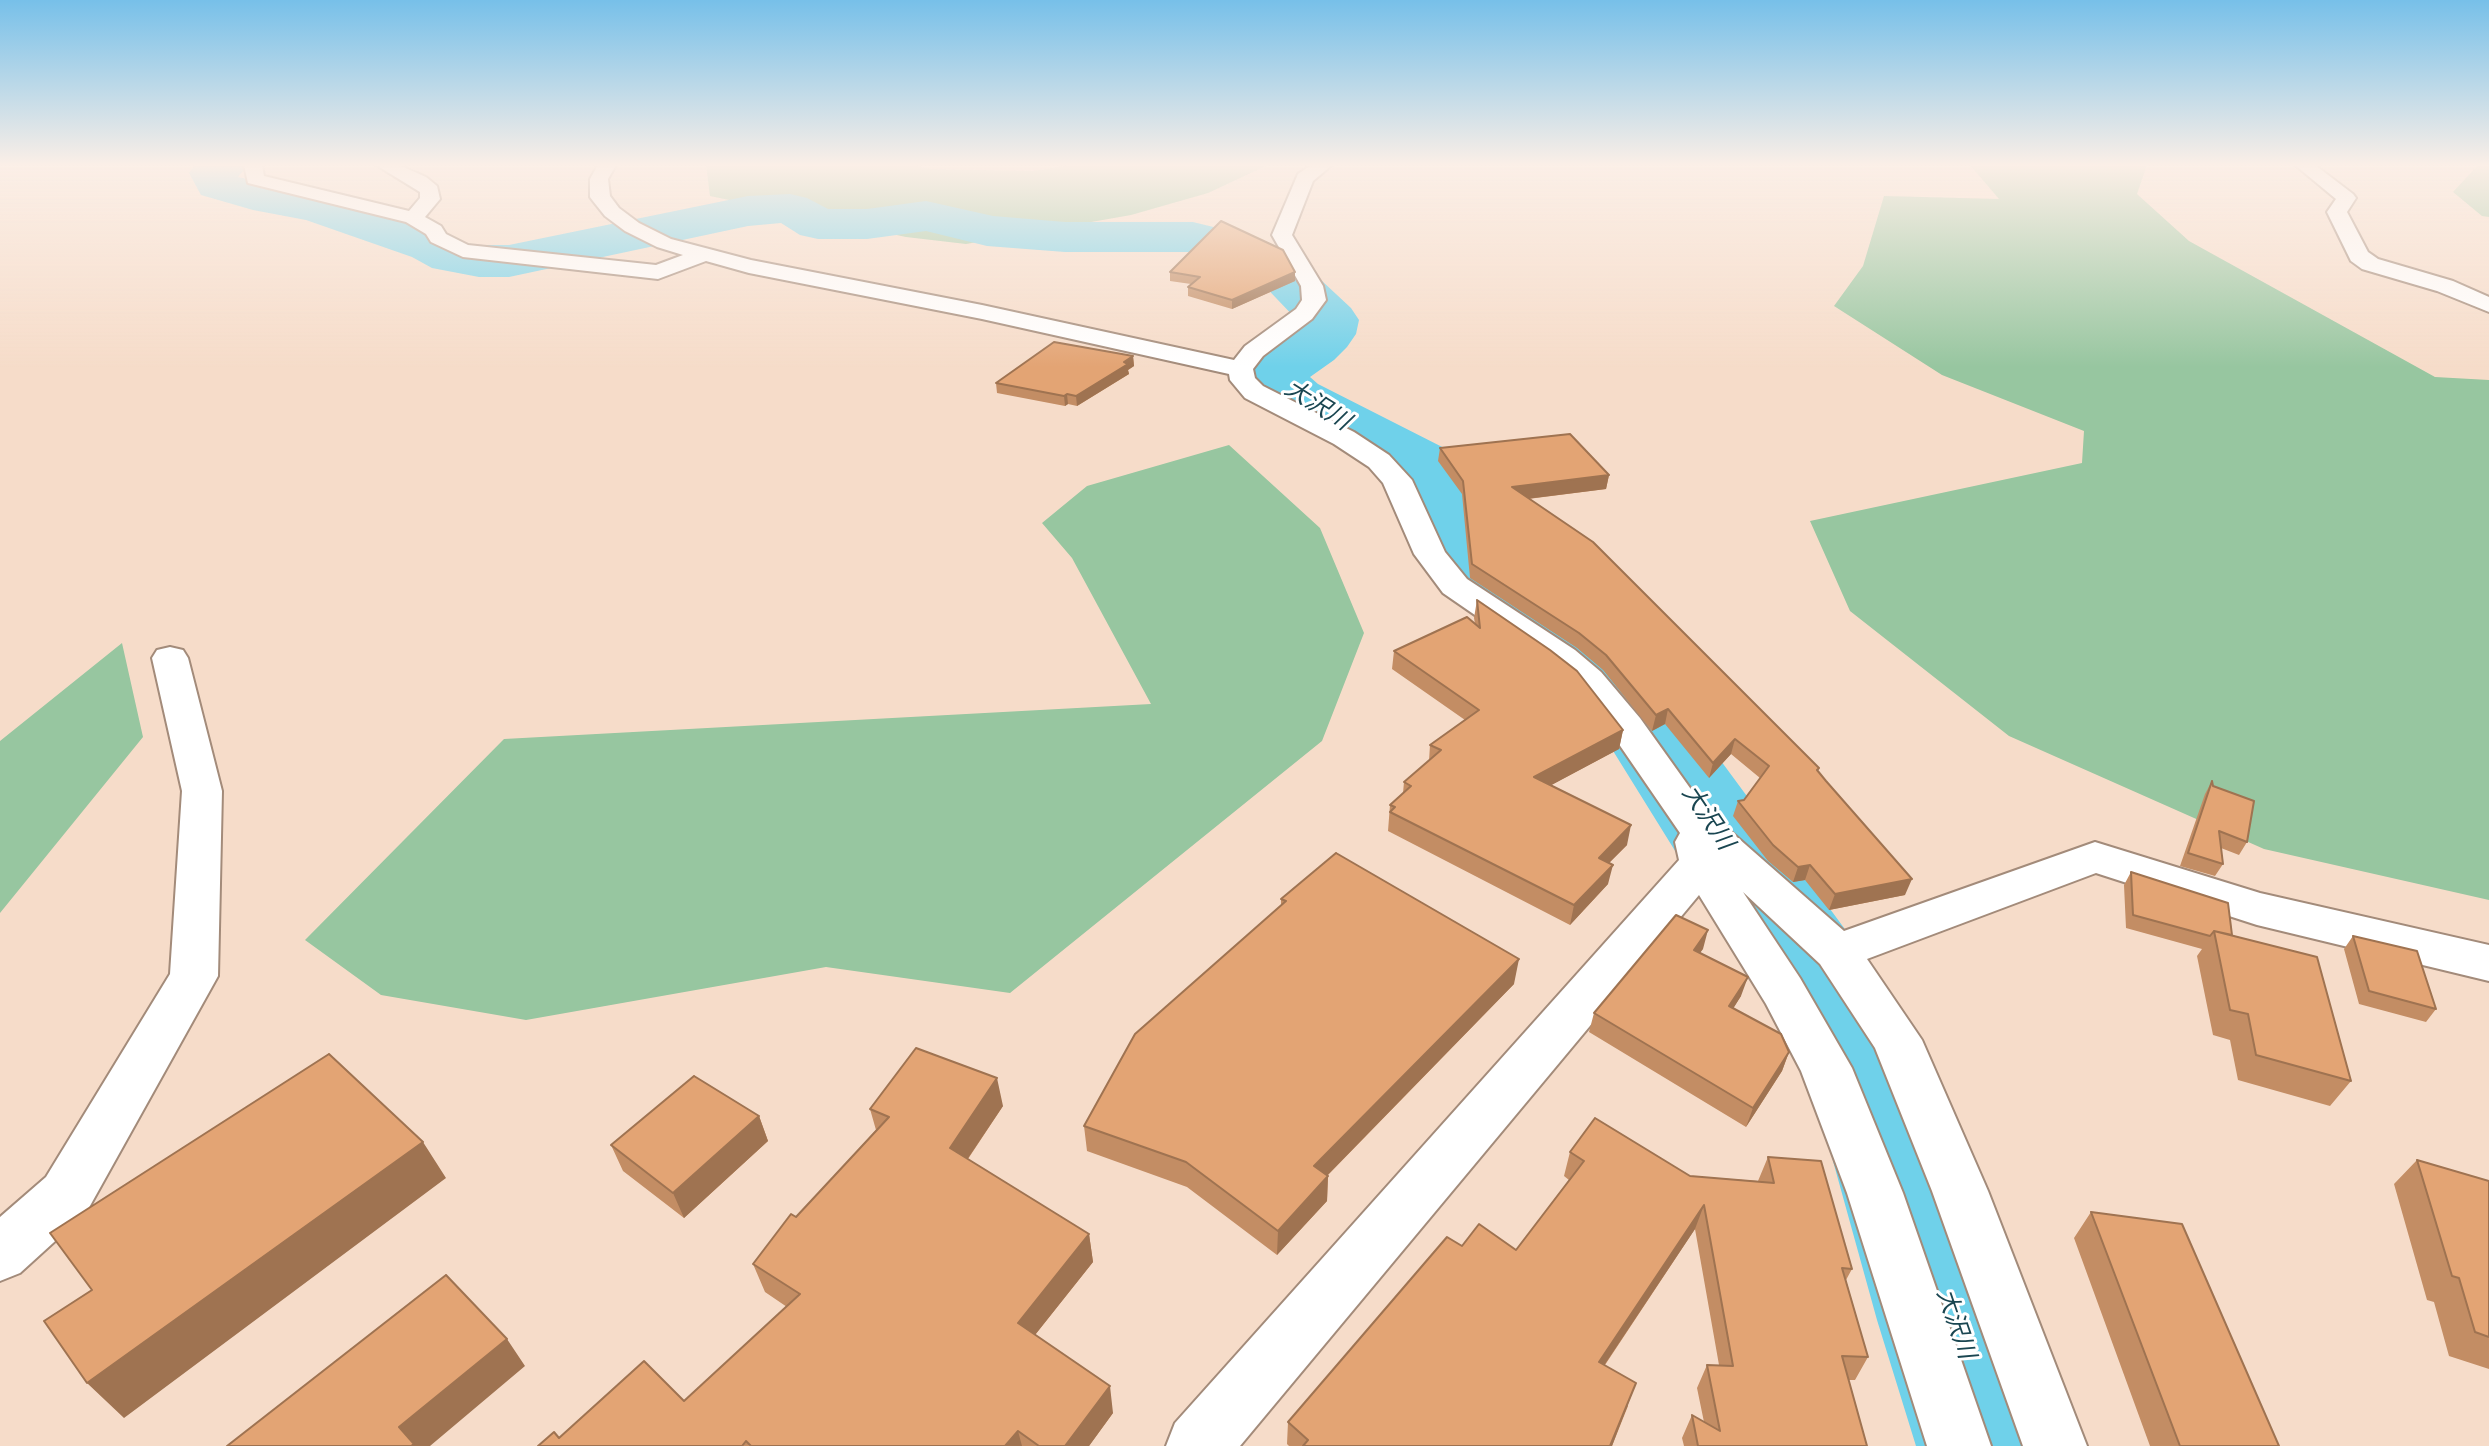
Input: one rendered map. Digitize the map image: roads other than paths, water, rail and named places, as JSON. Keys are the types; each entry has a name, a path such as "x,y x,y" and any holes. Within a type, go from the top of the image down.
{"street":[{"path":"435,232 438,238 463,251 659,272 705,254"},
{"path":"643,232 664,243 750,266 982,312 1240,369"},
{"path":"1283,232 1282,235 1312,286 1314,300 1304,314 1254,351 1240,369 1242,380 1254,392 1344,438 1379,461 1397,480 1430,554 1455,586 1562,658 1588,680 1626,726 1826,1068 1875,1193 1959,1446"},
{"path":"2348,232 2360,256 2371,264 2445,286 2489,305"},
{"path":"0,1254 66,1195 194,976 202,791 170,658"},
{"path":"1695,841 1837,952 1897,1040 1961,1191 2056,1446"},
{"path":"1198,1446 1695,841"},
{"path":"1837,952 2095,857 2257,909 2489,963"}],"waterway":[{"name":"大沢川","path":"390,232 430,246 451,257 479,261 509,261 645,232"},
{"name":"大沢川","path":"1006,232 1065,237 1193,237 1240,249 1273,264 1330,320 1326,334 1313,347 1291,360 1276,379 1295,398 1431,469 1452,491 1459,538 1484,571 1560,621 1595,651 1819,983 1885,1114 1951,1320 1996,1446"}]}
